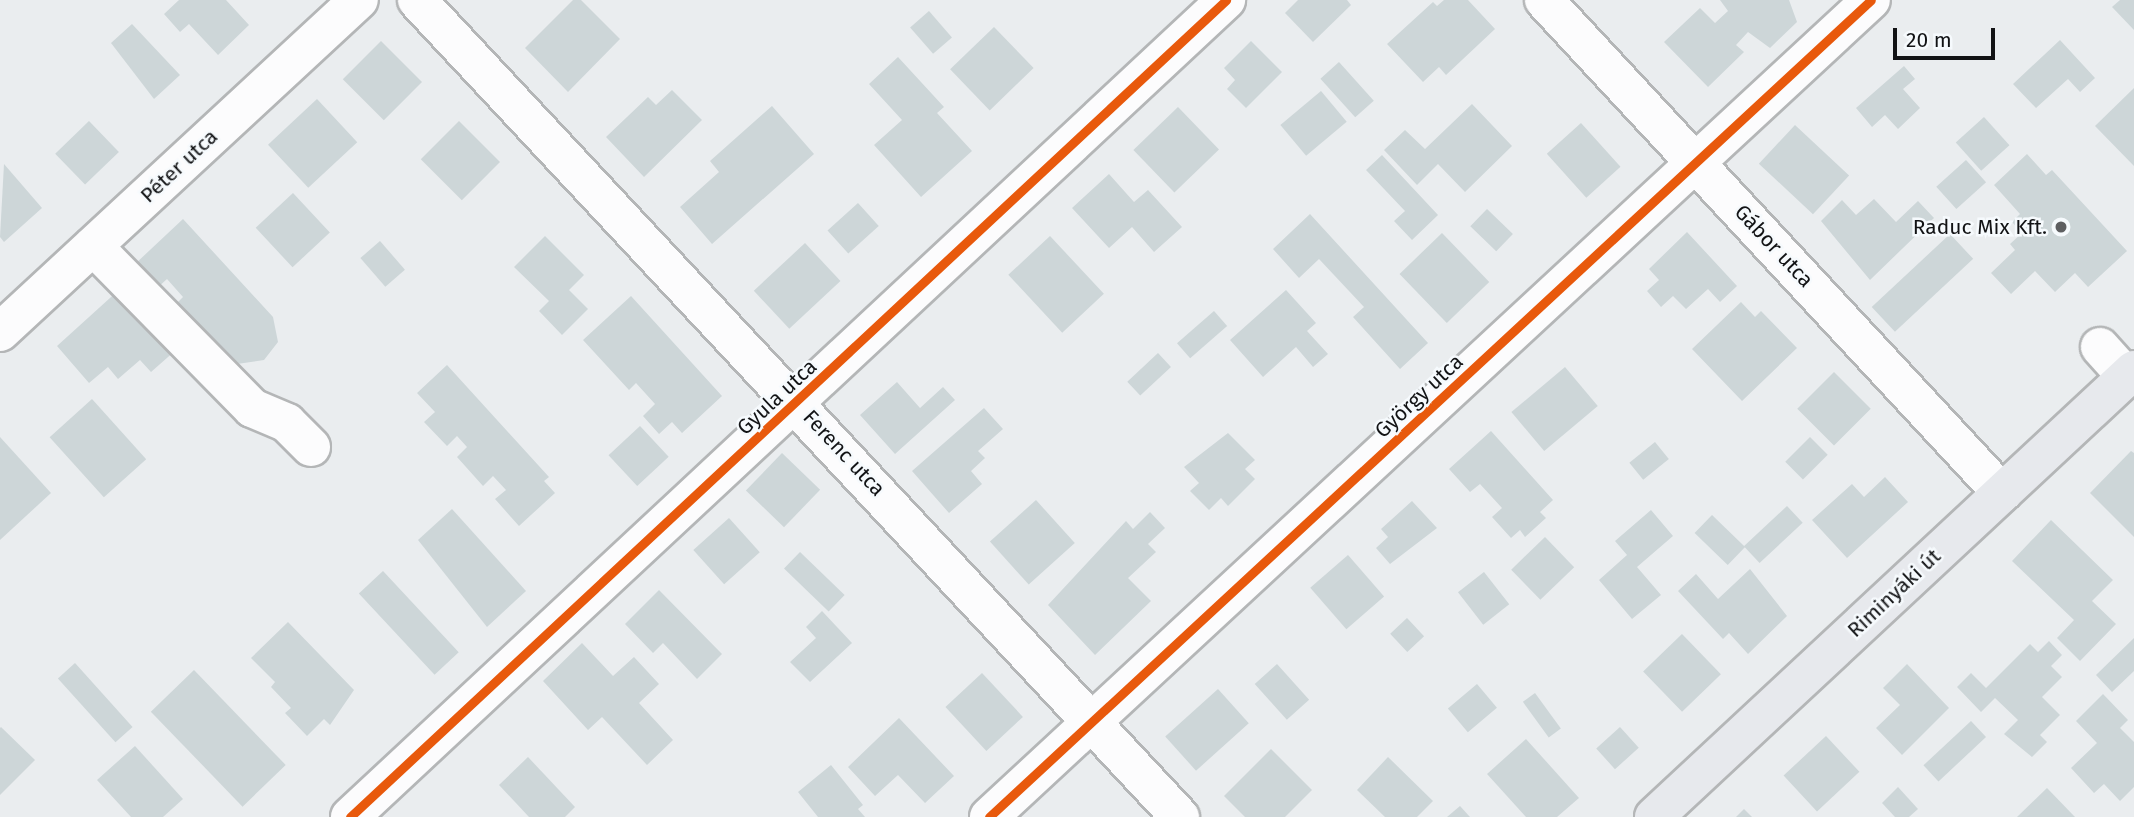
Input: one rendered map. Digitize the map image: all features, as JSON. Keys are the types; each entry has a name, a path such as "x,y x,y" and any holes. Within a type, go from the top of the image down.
{"main road":[{"name":"Riminyáki út","path":"1654,817 2130,373"}],"street":[{"name":"Péter utca","path":"0,332 359,0"},
{"name":"Ferenc utca","path":"417,0 797,402 1180,817"},
{"name":"Gyula utca","path":"350,817 1226,0"},
{"name":"Gábor utca","path":"1544,0 2002,493"},
{"name":"György utca","path":"989,817 1698,164 1871,0"},
{"path":"93,246 252,408 287,423 312,447"},
{"path":"2100,347 2130,373"}],"building":[{"path":"179,0 226,0 249,25 218,55 189,24 180,32 164,14"},
{"path":"573,0 581,0 620,39 568,92 525,48"},
{"path":"1298,0 1347,0 1351,5 1313,42 1285,13"},
{"path":"1444,0 1468,0 1495,29 1446,75 1439,67 1423,82 1387,44 1433,2 1437,6"},
{"path":"1720,0 1789,0 1797,22 1770,48 1748,32 1736,45 1744,52 1708,87 1664,42 1700,8 1715,23 1728,11"},
{"path":"2120,0 2134,0 2134,30 2112,7"},
{"path":"929,11 952,37 933,54 910,27"},
{"path":"132,24 180,75 154,99 111,43"},
{"path":"994,27 1034,68 990,110 950,69"},
{"path":"2060,40 2095,78 2080,92 2068,79 2036,108 2013,84"},
{"path":"381,41 422,82 384,120 343,79"},
{"path":"1251,41 1282,72 1246,108 1227,89 1235,80 1224,68"},
{"path":"898,57 944,107 937,113 972,151 921,197 874,145 902,120 869,84"},
{"path":"1339,62 1374,101 1355,117 1320,79"},
{"path":"1904,66 1915,79 1903,89 1920,108 1898,129 1885,115 1872,127 1856,108"},
{"path":"2134,88 2134,166 2095,126"},
{"path":"672,90 702,120 644,177 606,137 648,97 656,105"},
{"path":"1321,91 1347,122 1306,156 1280,125"},
{"path":"317,99 357,142 308,188 268,145"},
{"path":"1472,104 1512,146 1465,192 1438,164 1417,185 1384,150 1405,130 1425,149"},
{"path":"772,106 814,154 712,244 680,207 719,172 710,161"},
{"path":"1178,107 1219,149 1174,193 1133,150"},
{"path":"1984,117 2009,145 1981,171 1956,142"},
{"path":"89,121 119,152 85,185 55,154"},
{"path":"459,121 500,162 462,200 421,159"},
{"path":"1581,123 1620,167 1586,198 1547,154"},
{"path":"1795,125 1849,175 1813,214 1759,164"},
{"name":"Raduc Mix Kft.","path":"2027,154 2046,175 2052,170 2127,251 2088,287 2075,273 2055,292 2035,271 2011,294 1991,273 2015,250 2010,244 2022,233 2012,222 2020,214 1994,185"},
{"path":"1382,155 1438,215 1412,240 1394,221 1405,211 1366,170"},
{"path":"1966,160 1986,182 1956,209 1936,187"},
{"path":"4,164 42,208 4,242 0,237"},
{"path":"1109,174 1134,202 1148,190 1182,227 1154,252 1132,227 1109,248 1072,208"},
{"path":"293,193 330,232 293,267 256,228"},
{"path":"1874,199 1896,222 1918,201 1934,218 1870,280 1821,221 1842,200 1856,215"},
{"path":"858,203 879,226 848,253 828,230"},
{"path":"1487,209 1513,234 1496,251 1470,226"},
{"path":"1310,214 1428,343 1400,369 1353,317 1364,307 1319,259 1299,278 1273,249"},
{"path":"183,219 273,317 278,342 264,360 230,365 173,307 183,297 167,279 156,289 134,265"},
{"path":"1687,232 1737,286 1720,302 1708,289 1686,309 1673,296 1661,307 1647,291 1659,280 1649,269"},
{"path":"1442,233 1489,282 1447,323 1400,274"},
{"path":"1950,234 1973,259 1895,332 1872,307"},
{"path":"545,236 584,275 569,290 588,309 562,335 539,311 549,301 514,267"},
{"path":"1050,236 1104,294 1062,333 1008,275"},
{"path":"380,241 405,270 385,287 360,258"},
{"path":"805,243 840,281 789,329 754,291"},
{"path":"121,288 176,350 151,372 140,360 118,379 108,367 89,383 57,346"},
{"path":"1286,290 1316,323 1307,331 1328,354 1313,367 1296,347 1263,377 1230,340"},
{"path":"631,296 722,396 682,433 672,422 659,434 643,416 655,404 636,383 629,390 583,340"},
{"path":"1741,302 1755,317 1761,311 1797,348 1742,401 1692,349"},
{"path":"1214,311 1227,326 1190,358 1177,343"},
{"path":"1158,353 1171,367 1140,396 1127,382"},
{"path":"447,365 549,477 544,481 555,493 519,526 495,499 506,490 493,476 483,486 457,457 467,447 457,436 447,446 424,422 435,412 417,393"},
{"path":"1565,367 1598,406 1544,451 1511,412"},
{"path":"1834,372 1871,409 1834,446 1797,409"},
{"path":"897,382 920,408 943,387 955,400 895,454 860,415"},
{"path":"92,399 146,459 104,497 50,437"},
{"path":"984,408 1003,429 978,451 985,458 971,471 982,484 949,513 912,471"},
{"path":"640,426 669,457 637,486 609,455"},
{"path":"1491,431 1553,500 1540,512 1546,518 1525,537 1520,530 1511,538 1492,517 1502,508 1480,484 1470,492 1449,469"},
{"path":"1228,433 1255,460 1245,469 1255,479 1228,506 1221,498 1209,510 1190,491 1199,483 1184,467"},
{"path":"0,437 51,493 0,540"},
{"path":"1810,437 1828,455 1803,479 1785,462"},
{"path":"1655,442 1669,459 1643,480 1629,463"},
{"path":"2131,451 2134,453 2134,537 2090,493"},
{"path":"782,453 820,490 784,527 746,490"},
{"path":"1885,477 1908,502 1847,558 1812,520 1852,484 1864,497"},
{"path":"1036,500 1075,543 1029,585 990,541"},
{"path":"1412,501 1437,528 1390,564 1376,548 1388,537 1381,529"},
{"path":"1787,506 1803,523 1760,563 1744,546"},
{"path":"452,509 526,591 487,627 418,540"},
{"path":"1651,510 1673,536 1637,567 1661,595 1632,619 1599,580 1627,555 1615,541"},
{"path":"1150,512 1165,528 1148,544 1156,552 1128,578 1151,601 1095,655 1048,605 1126,521 1133,529"},
{"path":"1712,515 1745,547 1728,565 1695,533"},
{"path":"729,518 760,552 724,584 693,550"},
{"path":"2051,520 2113,580 2092,601 2116,624 2080,661 2057,638 2074,620 2012,561"},
{"path":"1545,537 1574,567 1540,600 1511,570"},
{"path":"800,552 845,595 829,612 784,569"},
{"path":"1348,555 1384,597 1346,629 1310,588"},
{"path":"1750,569 1787,616 1748,654 1729,633 1723,639 1678,591 1696,574 1718,599"},
{"path":"383,571 459,652 435,675 359,594"},
{"path":"1484,572 1509,604 1483,625 1458,592"},
{"path":"659,590 722,654 697,679 663,643 653,653 625,624"},
{"path":"822,611 852,643 810,682 790,662 816,638 806,627"},
{"path":"1407,618 1424,636 1407,652 1390,634"},
{"path":"288,622 354,690 330,725 324,719 307,736 285,713 291,708 271,687 275,682 251,658"},
{"path":"1682,634 1721,674 1682,712 1643,672"},
{"path":"2134,638 2134,671 2112,692 2096,675"},
{"path":"2049,641 2062,655 2051,666 2062,677 2042,697 2060,715 2040,735 2047,742 2032,757 2004,734 2018,720 1995,698 1981,712 1957,687 1971,673 1986,688 2030,644 2038,652"},
{"path":"582,643 613,676 634,657 659,684 639,703 673,740 647,765 602,717 588,730 543,681"},
{"path":"75,663 133,727 115,742 58,678"},
{"path":"1277,664 1309,700 1287,720 1255,684"},
{"path":"1907,664 1949,708 1902,755 1876,728 1900,705 1883,688"},
{"path":"194,670 286,765 243,807 151,712"},
{"path":"982,673 1023,717 986,751 945,707"},
{"path":"1477,684 1497,708 1468,732 1448,708"},
{"path":"1218,689 1249,723 1196,771 1165,737"},
{"path":"1535,693 1561,729 1549,737 1523,702"},
{"path":"2103,694 2128,720 2120,728 2134,742 2134,787 2120,801 2104,784 2094,793 2071,768 2097,743 2076,721"},
{"path":"899,718 954,776 925,803 898,775 875,796 848,767"},
{"path":"1971,721 1986,737 1938,781 1923,765"},
{"path":"1620,727 1639,748 1615,769 1596,748"},
{"path":"0,728 35,760 0,795"},
{"path":"1826,736 1859,772 1817,811 1784,776"},
{"path":"1526,739 1579,798 1557,817 1526,817 1487,774"},
{"path":"135,746 183,799 163,817 131,817 97,780"},
{"path":"1271,749 1312,790 1285,817 1245,817 1224,796"},
{"path":"528,757 575,807 565,817 529,817 499,785"},
{"path":"1388,757 1433,801 1417,817 1385,817 1357,790"},
{"path":"831,765 863,805 858,809 865,817 818,817 798,792"},
{"path":"1898,787 1918,809 1909,817 1895,817 1882,803"},
{"path":"2047,788 2075,817 2017,817"},
{"path":"1460,806 1470,817 1447,817"},
{"path":"1744,809 1752,817 1736,817"}],"cycle path":[{"path":"350,817 1226,0"},
{"path":"989,817 1871,0"}],"place":[{"name":"Raduc Mix Kft.","path":"2061,227"}]}
